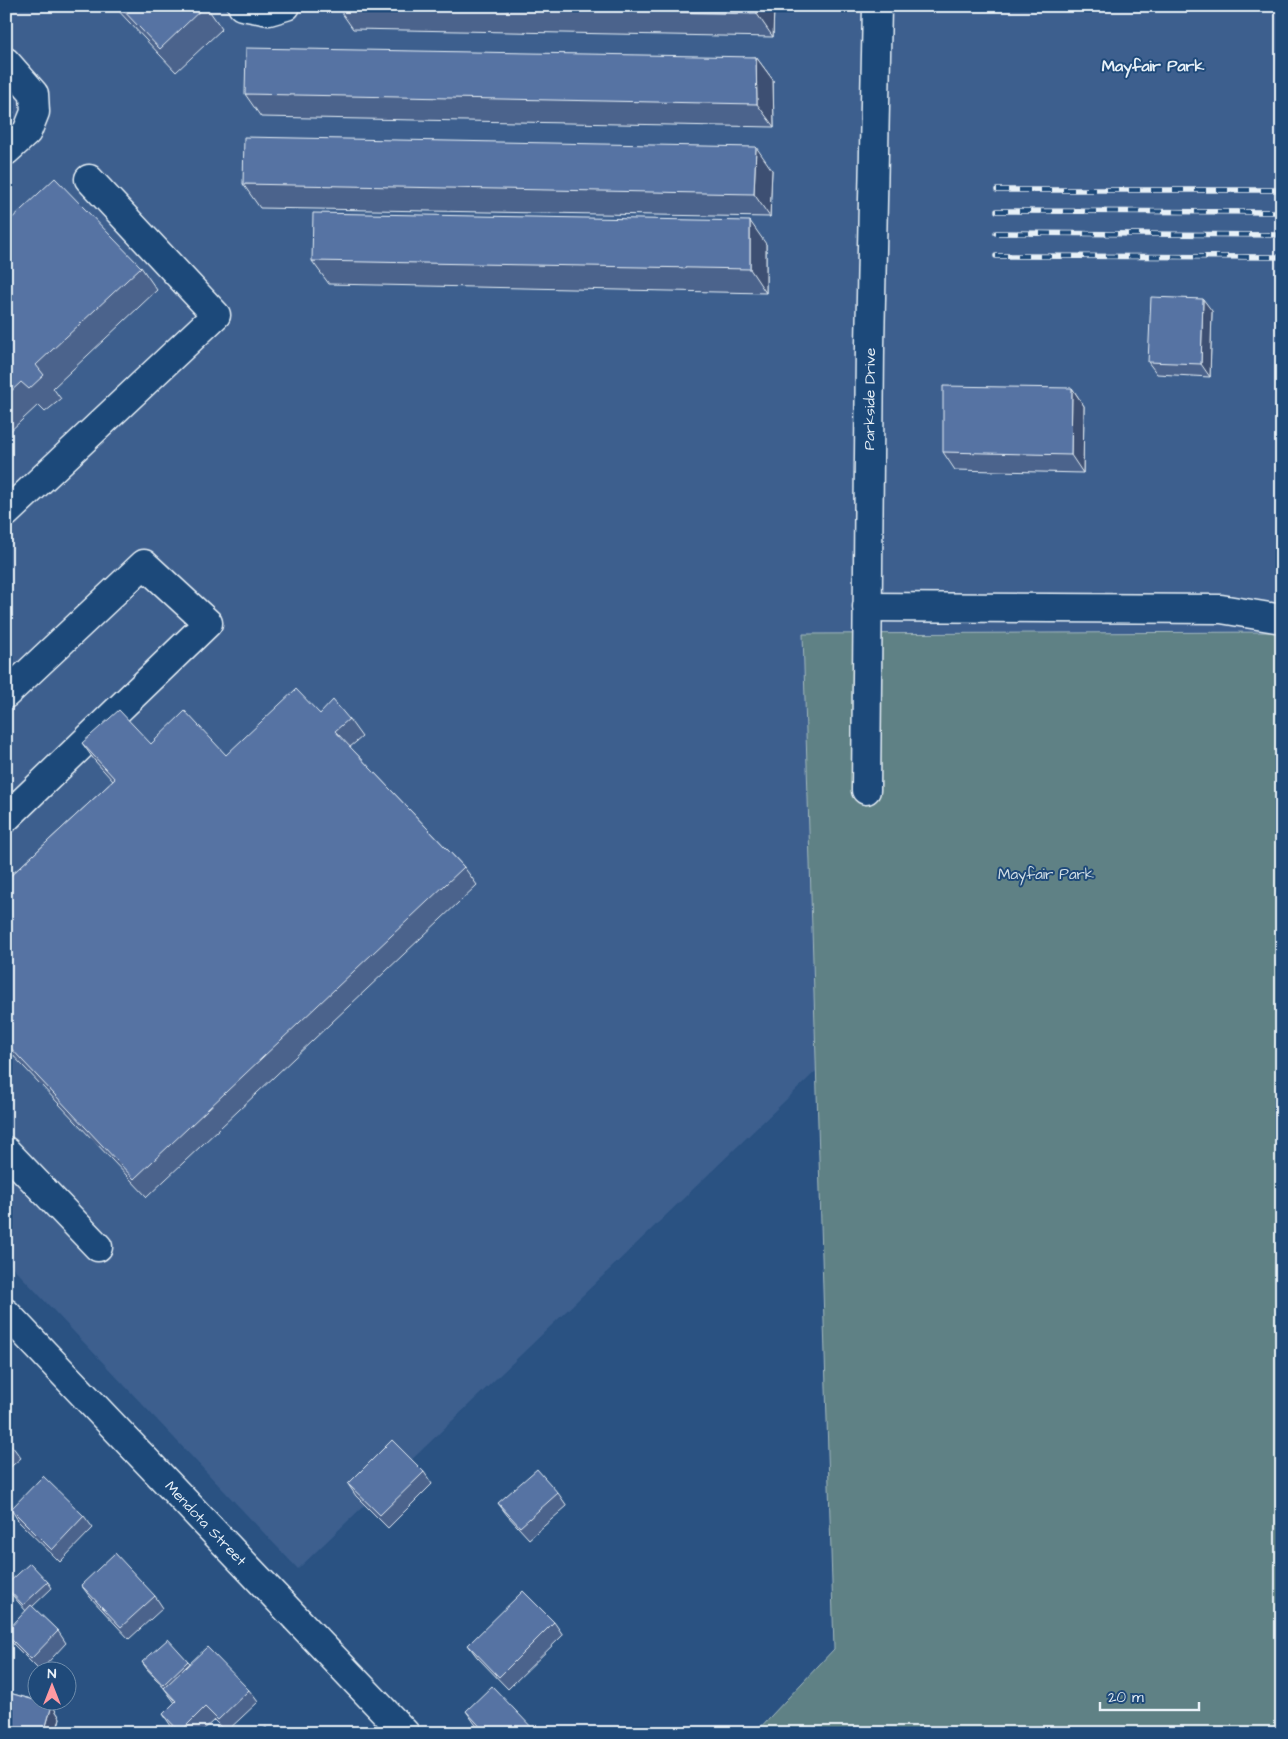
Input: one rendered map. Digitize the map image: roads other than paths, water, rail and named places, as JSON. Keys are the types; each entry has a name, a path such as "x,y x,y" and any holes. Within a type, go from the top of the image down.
{"street":[{"path":"242,6 269,11 286,6"},
{"name":"Parkside Drive","path":"866,790 870,346 878,6"},
{"path":"6,62 34,94 35,112 27,132 6,151"},
{"path":"6,514 216,315 89,179"},
{"path":"6,694 144,564 208,623 6,818"},
{"path":"867,607 1221,609 1282,619"},
{"path":"6,1151 98,1247"},
{"name":"Mendota Street","path":"6,1313 405,1733"}],"railway":[{"path":"997,190 1282,190"},
{"path":"997,211 1282,212"},
{"path":"996,233 1282,235"},
{"path":"996,256 1282,257"}],"district":[{"name":"Mayfair Park","path":"1153,65"}]}
